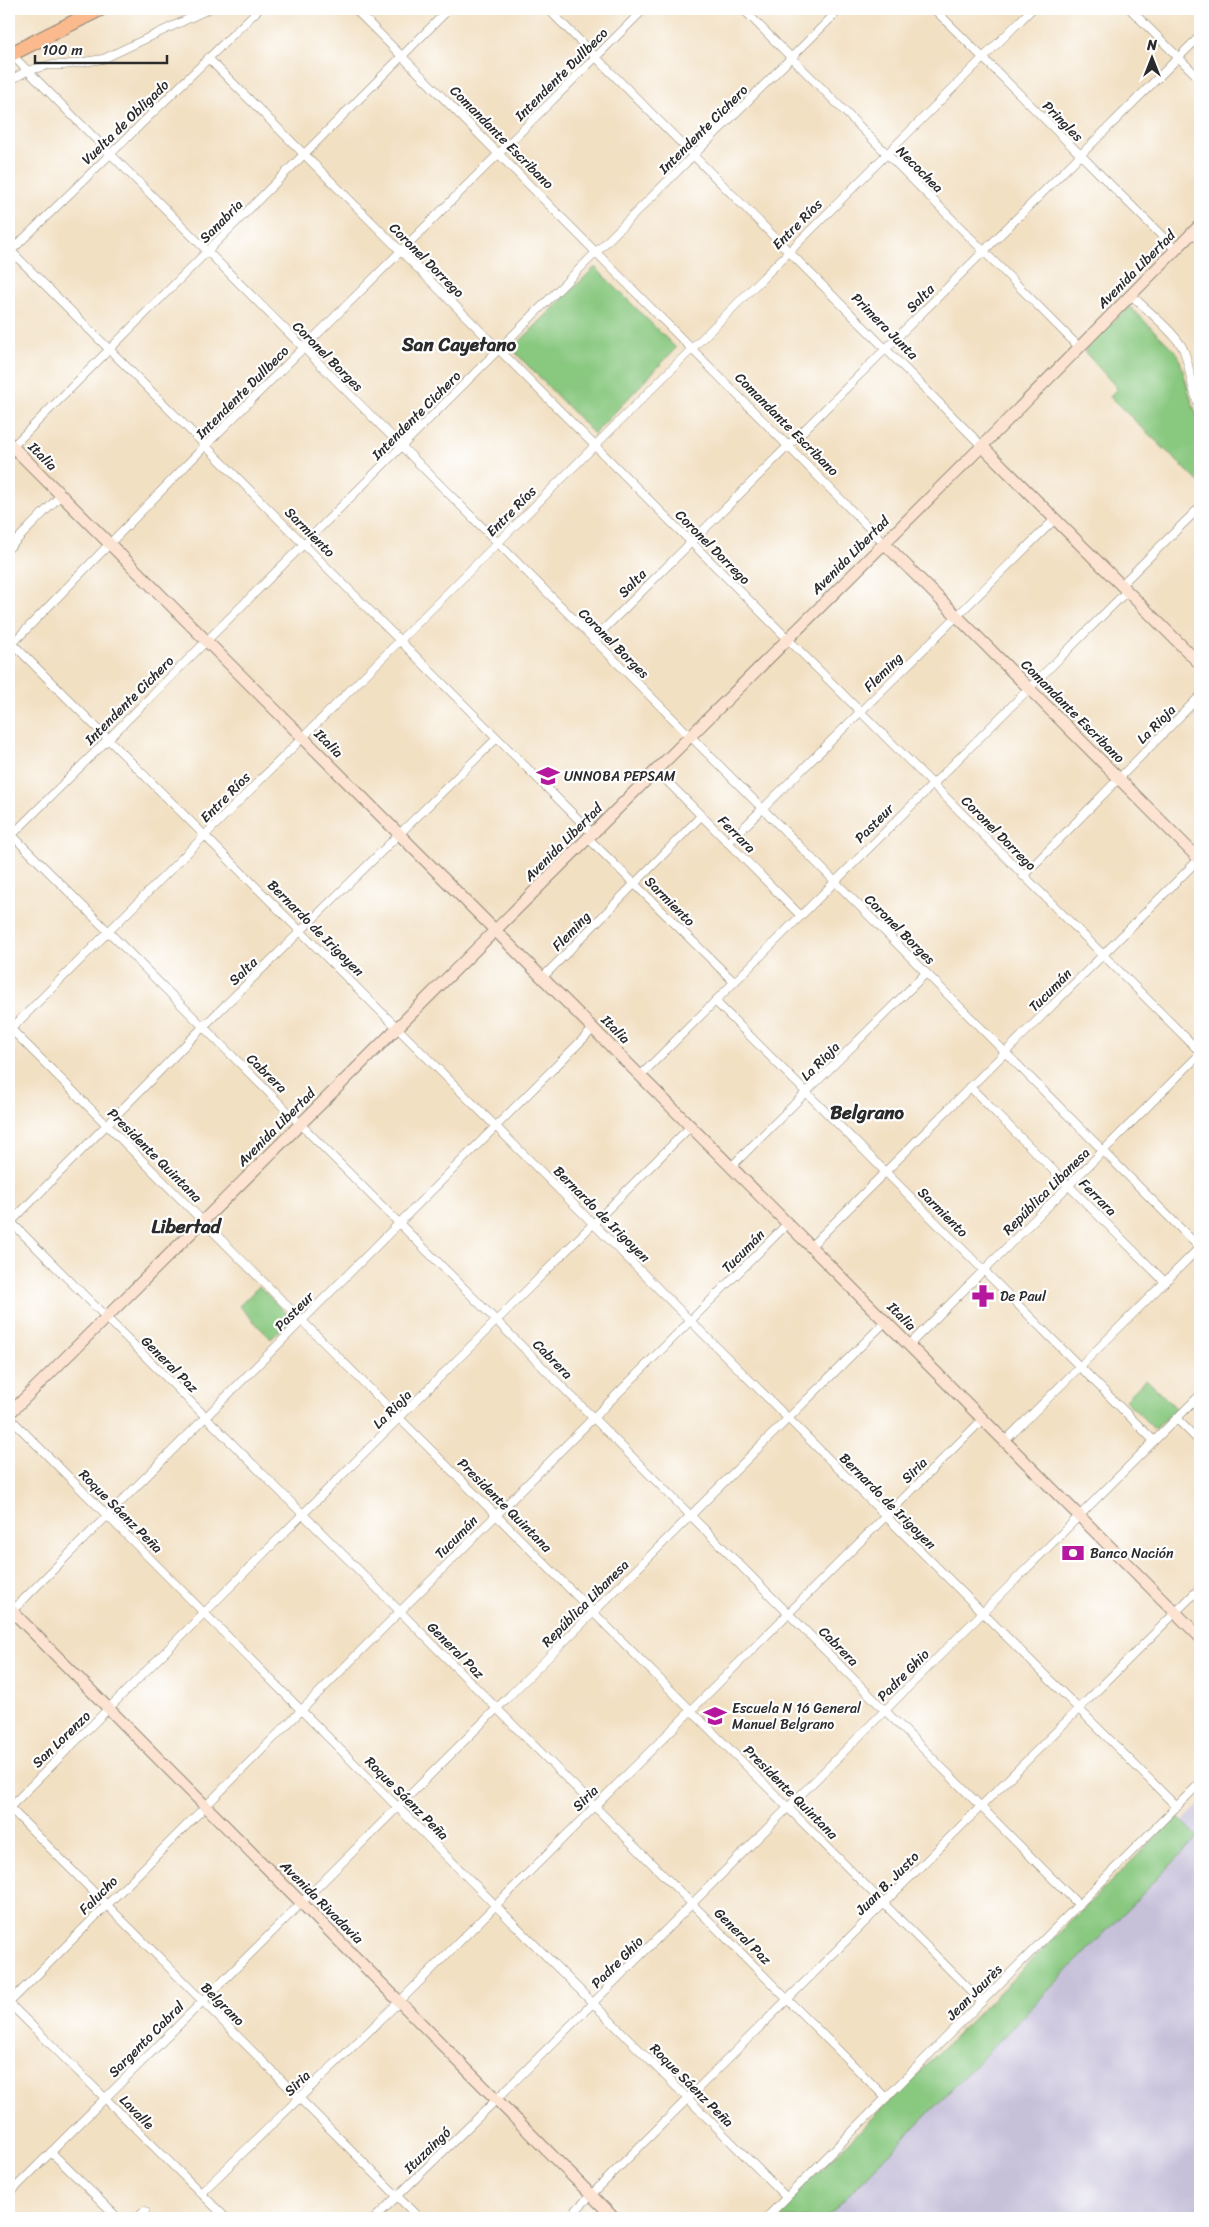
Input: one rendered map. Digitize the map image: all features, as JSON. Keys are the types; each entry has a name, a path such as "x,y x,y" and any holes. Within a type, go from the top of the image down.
{"highway":[{"path":"9,54 100,9"}],"main road":[{"name":"Avenida Libertad","path":"9,1415 982,446 1176,250 1198,232"},
{"name":"Italia","path":"10,446 732,1166 1200,1637"},
{"name":"Primera Junta","path":"982,446 1200,664"},
{"name":"Comandante Escribano","path":"884,543 1200,859"},
{"name":"Avenida Rivadavia","path":"10,1611 110,1709 614,2218"}],"street":[{"path":"9,81 27,71 49,65 64,65 103,59 209,9"},
{"name":"Vuelta de Obligado","path":"10,251 259,9"},
{"name":"Comandante Escribano","path":"355,9 884,543"},
{"name":"Sanabria","path":"10,446 110,350 450,9"},
{"name":"Primera Junta","path":"548,9 982,446"},
{"name":"Intendente Dullbeco","path":"10,643 644,9"},
{"name":"Necochea","path":"743,9 1079,347"},
{"name":"Intendente Cichero","path":"10,835 596,254 840,9"},
{"name":"Pringles","path":"934,9 1176,250"},
{"name":"Entre Ríos","path":"10,1029 1032,9"},
{"path":"1130,9 1200,79"},
{"name":"Salta","path":"593,640 1200,36"},
{"name":"Coronel Borges","path":"9,54 1200,1247"},
{"name":"Coronel Dorrego","path":"208,58 1200,1053"},
{"name":"Sarmiento","path":"10,251 400,640 497,738 635,884 734,982"},
{"path":"1131,295 1177,340 1184,350 1196,399 1200,407"},
{"path":"9,548 61,495"},
{"name":"Pasteur","path":"641,1075 1029,688 1200,507"},
{"name":"Fleming","path":"728,843 1055,518"},
{"name":"Bernardo de Irigoyen","path":"10,643 398,1027 1177,1807"},
{"name":"La Rioja","path":"1023,876 1200,696"},
{"name":"Salta","path":"9,1222 202,1027 497,738"},
{"name":"Ferrara","path":"656,770 800,915"},
{"name":"Fleming","path":"543,977 701,816"},
{"name":"Cabrera","path":"10,835 1079,1904"},
{"name":"Tucumán","path":"811,1246 1200,859"},
{"name":"La Rioja","path":"732,1166 926,973"},
{"name":"Sarmiento","path":"715,1001 1154,1441"},
{"name":"Pasteur","path":"10,1611 594,1028"},
{"name":"Presidente Quintana","path":"10,1029 303,1320 982,2002"},
{"name":"República Libanesa","path":"909,1345 1200,1053"},
{"name":"Ferrara","path":"970,1087 1165,1282"},
{"name":"La Rioja","path":"110,1709 692,1126"},
{"name":"General Paz","path":"9,1222 886,2098"},
{"name":"Tucumán","path":"205,1805 788,1223"},
{"path":"1005,1441 1200,1247"},
{"name":"República Libanesa","path":"301,1902 886,1321"},
{"name":"Padre Ghio","path":"496,2100 1200,1396"},
{"name":"Roque Sáenz Peña","path":"9,1415 107,1516 786,2197"},
{"name":"Siria","path":"201,2193 400,2001 983,1418"},
{"path":"1177,1419 1200,1442"},
{"name":"Juan B. Justo","path":"568,2218 1200,1588"},
{"name":"San Lorenzo","path":"9,1808 110,1709"},
{"name":"Jean Jaurès","path":"766,2218 1200,1784"},
{"name":"Falucho","path":"9,2003 205,1805"},
{"name":"Belgrano","path":"9,1808 419,2218"},
{"name":"Sargento Cabral","path":"9,2194 301,1902"},
{"name":"Lavalle","path":"9,2003 226,2218"},
{"name":"Ituzaingó","path":"375,2218 496,2100"},
{"path":"51,2152 118,2218"},
{"path":"137,2218 145,2210"}],"shaded area":[{"path":"1200,1803 1200,2218 826,2218 1198,1837 1183,1822"}],"green space":[{"path":"595,267 676,348 594,434 512,349"},
{"path":"1129,306 1178,354 1193,406 1200,421 1200,483 1110,397 1117,388 1084,351"},
{"path":"259,1286 292,1319 271,1339 239,1306"},
{"path":"1146,1379 1176,1408 1155,1430 1125,1400"},
{"path":"1177,1816 1198,1837 826,2218 772,2218"}],"place":[{"name":"UNNOBA PEPSAM","path":"548,776"},
{"name":"De Paul","path":"983,1296"},
{"name":"Banco Nación","path":"1073,1553"},
{"name":"Escuela N 16 General Manuel Belgrano","path":"715,1716"}],"district":[{"name":"San Cayetano","path":"459,344"},
{"name":"Belgrano","path":"867,1112"},
{"name":"Libertad","path":"186,1226"}]}
